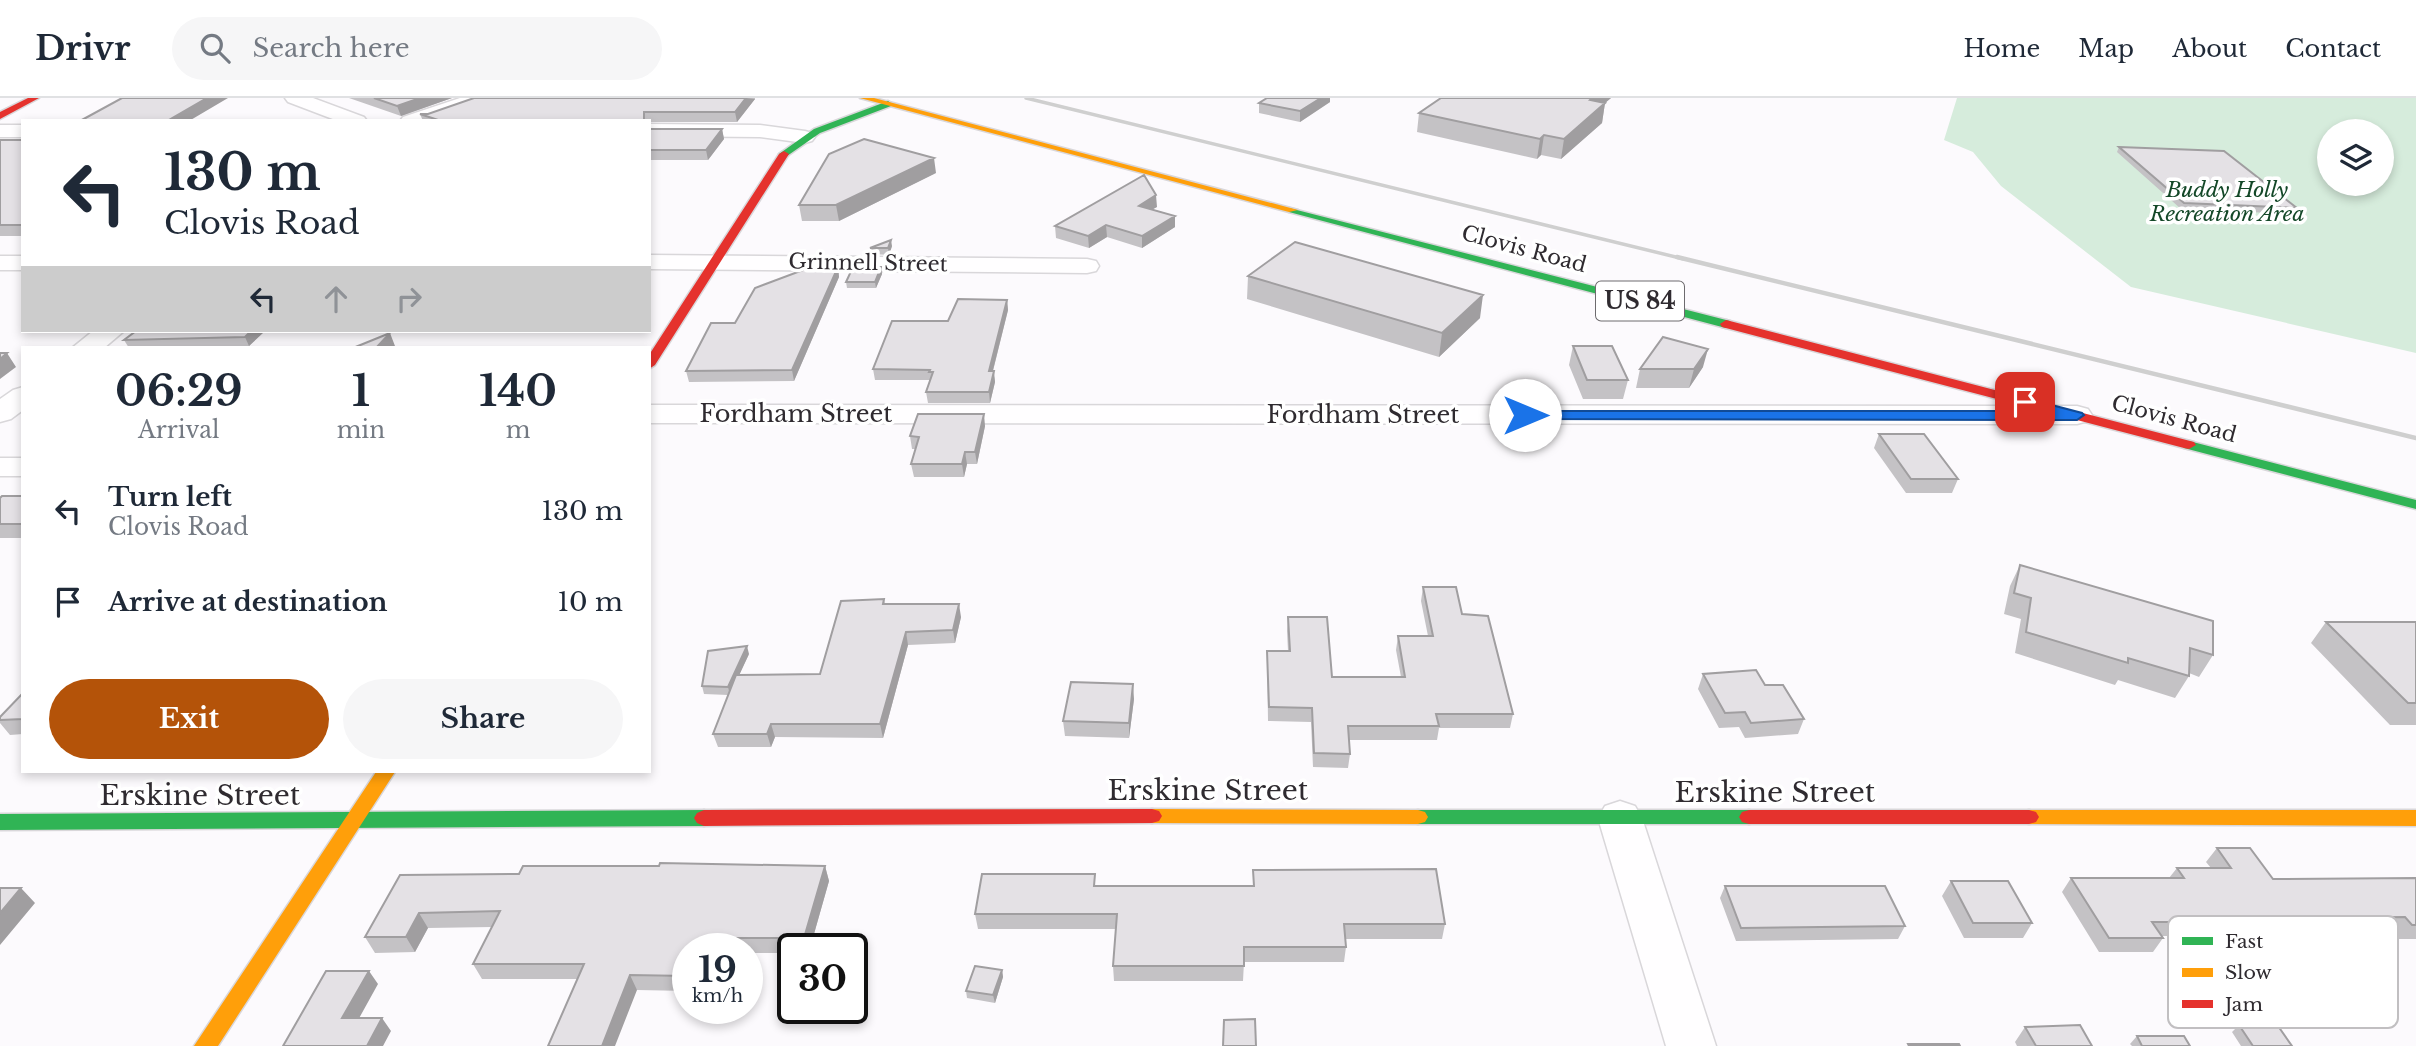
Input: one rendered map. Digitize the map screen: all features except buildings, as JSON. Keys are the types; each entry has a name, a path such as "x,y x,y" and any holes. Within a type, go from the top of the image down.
{"main road":[{"path":"0,116 35,98"},
{"name":"Clovis Road","path":"864,98 2416,505"},
{"path":"651,362 780,158 804,137 824,127 888,104"},
{"path":"205,1046 385,773"},
{"name":"Erskine Street","path":"0,822 968,816 2416,818"}],"street":[{"path":"416,119 479,98"},
{"path":"294,119 306,112 303,101"},
{"path":"303,101 352,119"},
{"path":"651,130 760,131 804,137"},
{"path":"0,131 21,131"},
{"name":"Grinnell Street","path":"651,261 1087,266"},
{"path":"0,263 21,263"},
{"path":"89,346 107,333"},
{"path":"0,413 21,397"},
{"name":"Fordham Street","path":"651,414 2077,415"},
{"path":"0,467 21,467"},
{"path":"1620,818 1691,1046"}],"green space":[{"name":"Buddy Holly Recreation Area","path":"1957,98 2416,98 2416,353 2131,287 2001,186 1973,152 1944,140"}],"railway":[{"path":"1026,98 1684,259"},
{"path":"1677,257 2416,438"}],"traffic: fast":[{"path":"784,154 817,131 888,104"},
{"path":"1293,210 1726,324"},
{"path":"2189,445 2416,505"},
{"path":"1418,817 1749,817"},
{"path":"0,822 704,818"}],"traffic: slow":[{"path":"864,98 1293,210"},
{"path":"205,1046 385,773"},
{"path":"1152,816 1418,817"},
{"path":"2029,817 2416,818"}],"traffic: jam":[{"path":"0,116 35,98"},
{"path":"651,362 784,154"},
{"path":"1726,324 2189,445"},
{"path":"704,818 1152,816"},
{"path":"1749,817 2029,817"}],"route":[{"path":"1525,415 2077,415 2025,402"}]}
